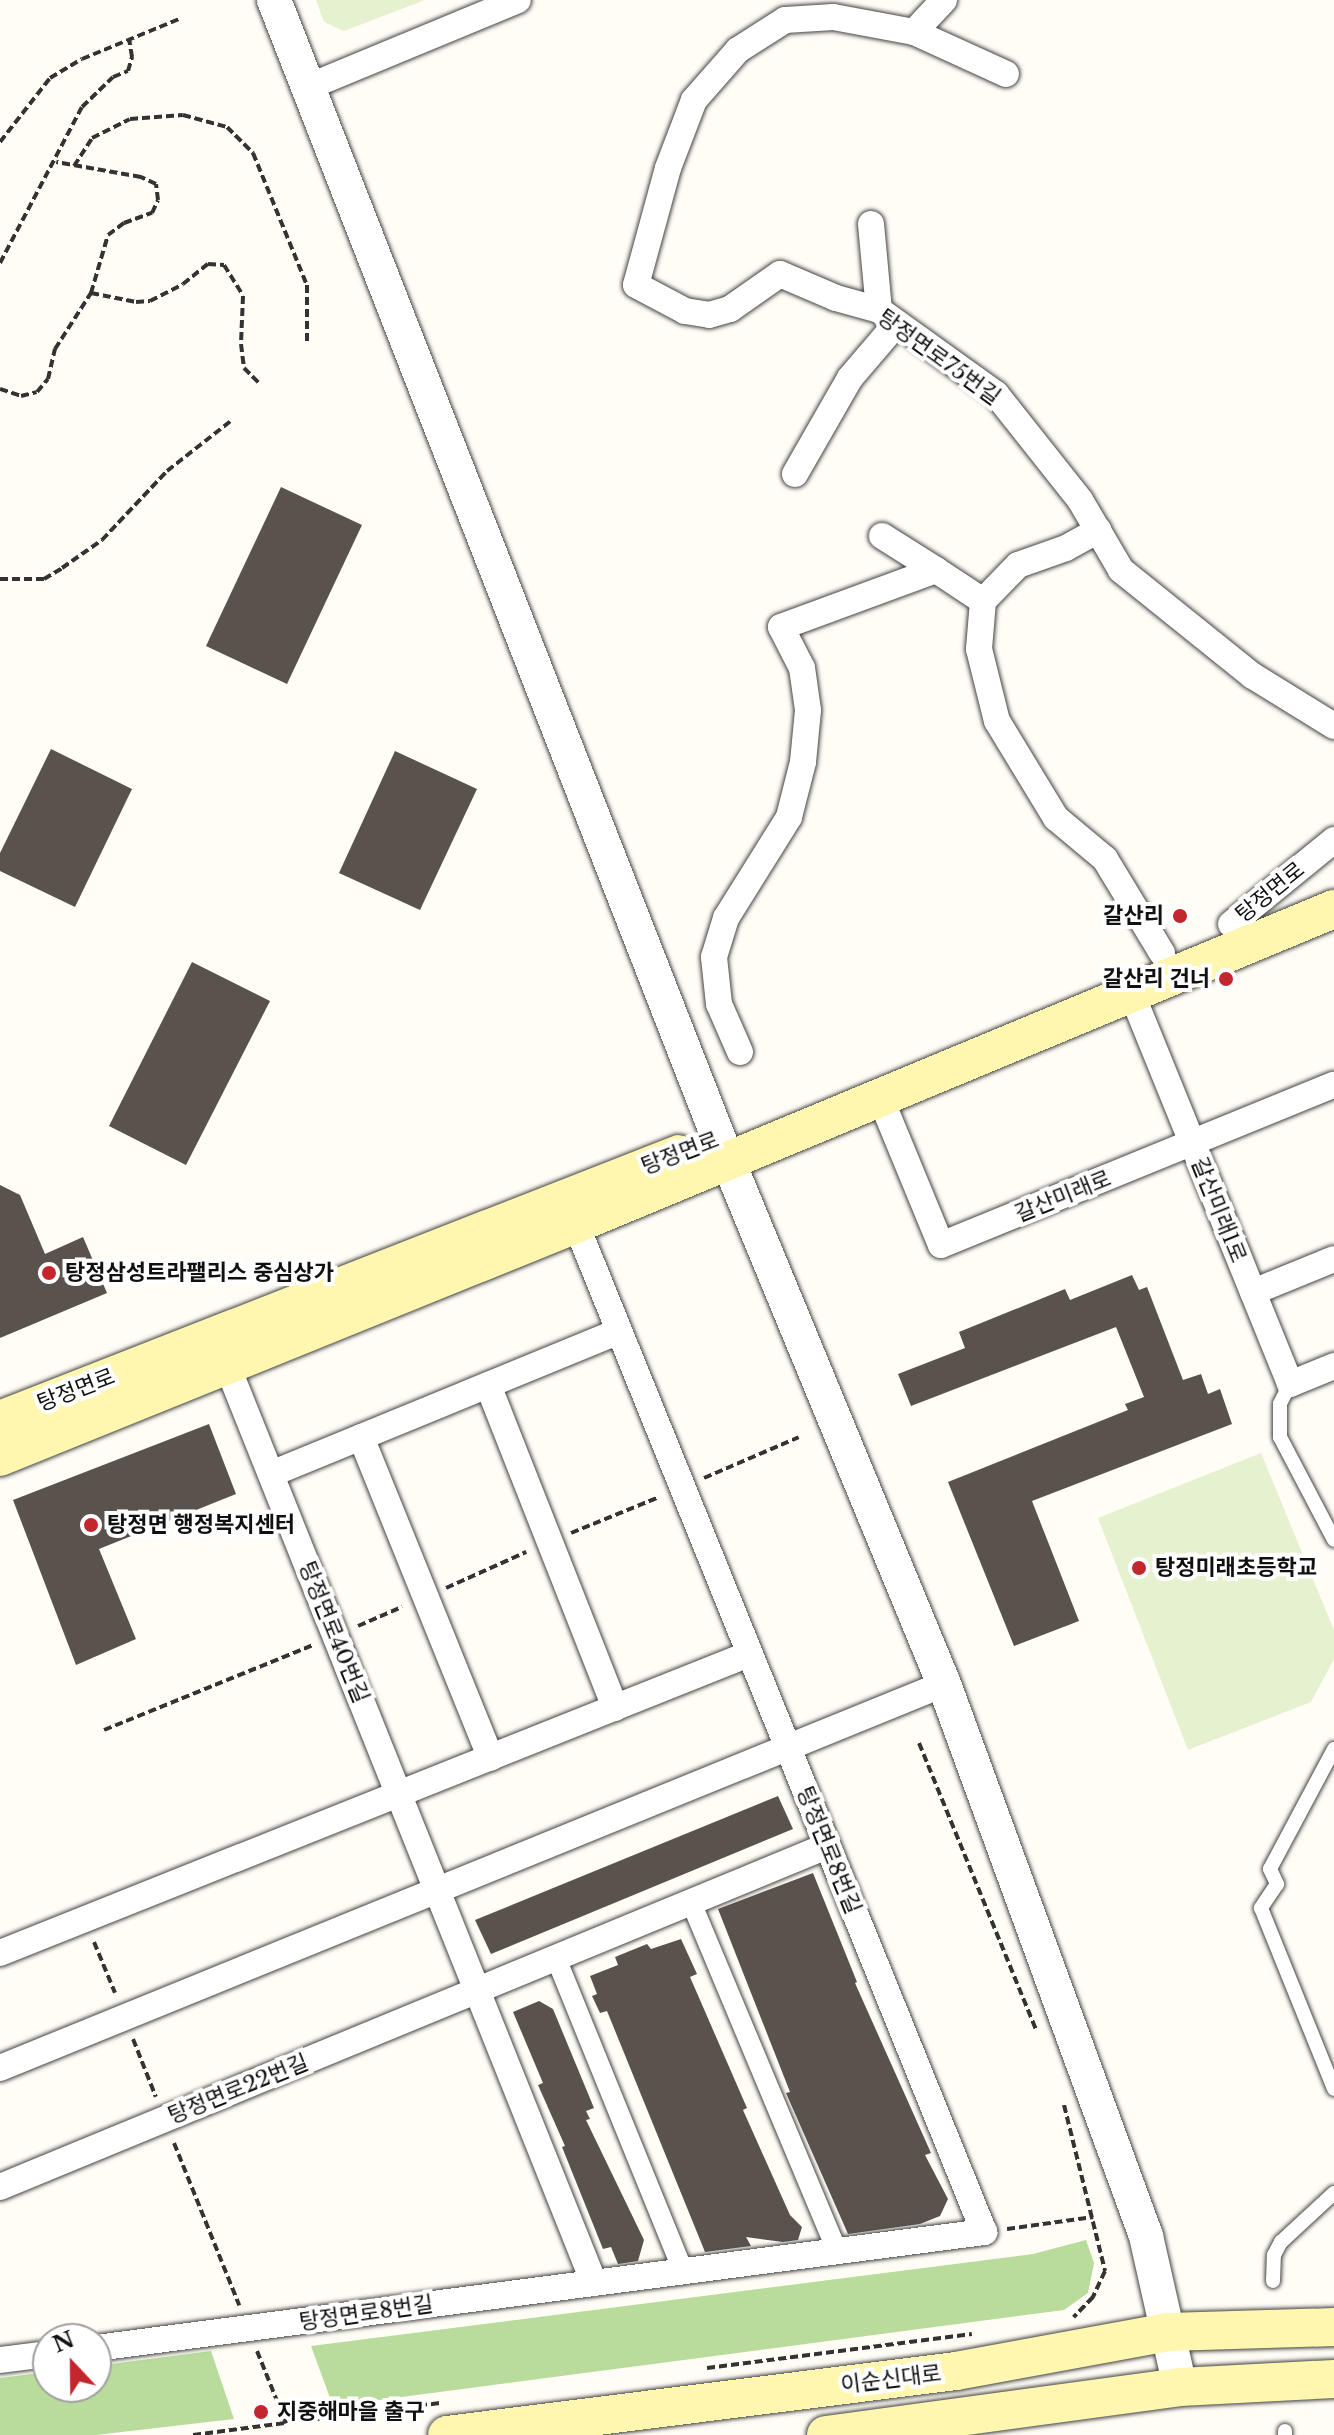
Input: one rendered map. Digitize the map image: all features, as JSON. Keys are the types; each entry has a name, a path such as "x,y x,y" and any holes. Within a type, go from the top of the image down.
{"main road":[{"path":"1242,932 1334,880"},
{"path":"1242,932 1334,909"},
{"name":"탕정면로","path":"0,1457 221,1350 723,1150 1162,953 1242,932"},
{"name":"탕정면로","path":"0,1420 221,1350 576,1224 723,1150 880,1097 1131,992 1242,932"},
{"name":"이순신대로","path":"447,2435 956,2371 1168,2332 1334,2327"},
{"name":"이순신대로","path":"826,2435 1180,2387 1334,2379"}],"street":[{"path":"274,0 723,1150 944,1684 1146,2236 1180,2387"},
{"path":"308,87 518,0"},
{"path":"944,0 914,32 1006,74"},
{"name":"탕정면로75번길","path":"914,32 833,17 785,20 738,50 694,100 668,168 636,285 685,311 709,315 730,309 780,274 888,317 996,394 1080,500 1121,570 1253,676 1334,726"},
{"path":"795,474 888,317 871,224"},
{"path":"1098,530 1066,548 1018,565 983,601 979,649 997,721 1056,818 1105,859 1162,953"},
{"path":"882,536 983,601"},
{"path":"740,1052 719,1004 714,957 726,918 789,817 803,762 808,710 802,668 781,627 936,570"},
{"name":"탕정면로","path":"1242,932 1334,840"},
{"name":"갈산미래1로","path":"1131,992 1290,1384"},
{"name":"갈산미래로","path":"880,1097 941,1245 1334,1085"},
{"name":"탕정면로8번길","path":"112,2346 984,2232 576,1224"},
{"path":"1253,1292 1334,1259"},
{"path":"271,1474 619,1331"},
{"name":"탕정면로40번길","path":"221,1350 594,2283"},
{"path":"1290,1384 1334,1366"},
{"path":"488,1385 615,1708"},
{"path":"361,1437 491,1758"},
{"path":"0,1953 749,1654"},
{"path":"0,2068 944,1684"},
{"path":"476,1991 827,1846"},
{"path":"691,1902 837,2251"},
{"path":"556,1958 683,2271"},
{"name":"탕정면로22번길","path":"0,2187 476,1991"},
{"path":"0,2360 32,2356"}],"lane":[{"path":"1290,1384 1280,1404 1280,1437 1334,1540"},
{"path":"1334,1749 1270,1869 1277,1884 1261,1908 1334,2089"},
{"path":"1273,2281 1274,2255 1281,2242 1334,2193"}],"path":[{"path":"0,142 50,78 82,59 179,19"},
{"path":"0,263 56,162 82,107 113,77 128,71 132,57 129,39"},
{"path":"74,166 92,138 130,119 183,115 227,127 253,153 307,285 307,343"},
{"path":"0,389 21,396 37,392 48,379 55,349 91,293 108,235 124,223 152,213 158,200 156,184 141,177 56,162"},
{"path":"91,293 136,302 150,301 208,264 224,265 243,296 241,344 244,368 259,383"},
{"path":"0,579 44,579 62,568 102,540 167,471 232,420"},
{"path":"104,1730 335,1636 550,1541 799,1437"},
{"path":"85,1919 286,2423"},
{"path":"984,2232 1093,2217"}],"green space":[{"path":"316,0 425,0 344,31 324,22"},
{"path":"1261,1453 1334,1630 1334,1659 1311,1702 1188,1750 1098,1518"},
{"path":"1086,2240 1094,2263 1088,2293 1064,2310 333,2406 311,2346 1033,2254"},
{"path":"211,2351 234,2419 96,2435 0,2435 0,2378 32,2374 32,2403 112,2403 112,2364"}],"building":[{"path":"281,487 362,525 287,684 206,646"},
{"path":"51,749 132,789 75,907 0,871 0,853"},
{"path":"395,751 477,789 420,910 339,873"},
{"path":"192,962 270,1001 186,1165 109,1126"},
{"name":"탕정삼성트라팰리스 중심상가","path":"0,1185 20,1195 45,1254 83,1237 107,1293 0,1338"},
{"path":"1132,1275 1139,1290 1147,1287 1183,1380 1201,1374 1208,1394 1220,1389 1232,1424 1032,1501 1079,1621 1014,1646 948,1482 1128,1410 1125,1404 1144,1397 1116,1327 911,1406 898,1374 965,1348 959,1332 1065,1289 1070,1300"},
{"name":"탕정면 행정복지센터","path":"209,1424 236,1494 99,1549 136,1639 76,1665 13,1500"},
{"path":"778,1796 793,1829 491,1954 475,1920"},
{"path":"813,1873 855,1983 931,2153 925,2155 948,2199 940,2216 920,2224 848,2234 786,2093 790,2092 718,1909"},
{"path":"681,1939 697,1974 690,1977 747,2108 743,2110 790,2215 802,2227 798,2240 783,2242 746,2237 751,2246 705,2252 607,2011 600,2013 592,1996 597,1994 590,1976 618,1965 615,1957 647,1944 651,1949"},
{"path":"539,2001 553,2009 594,2108 586,2111 590,2119 586,2120 644,2240 638,2261 618,2264 611,2247 603,2249 562,2147 565,2146 538,2085 543,2083 513,2012"}],"place":[{"name":"갈산리","path":"1180,916"},
{"name":"갈산리 건너","path":"1226,979"},
{"name":"탕정삼성트라팰리스 중심상가","path":"49,1273"},
{"name":"탕정면 행정복지센터","path":"91,1525"},
{"name":"탕정미래초등학교","path":"1139,1568"},
{"name":"지중해마을 출구","path":"261,2412"}]}
